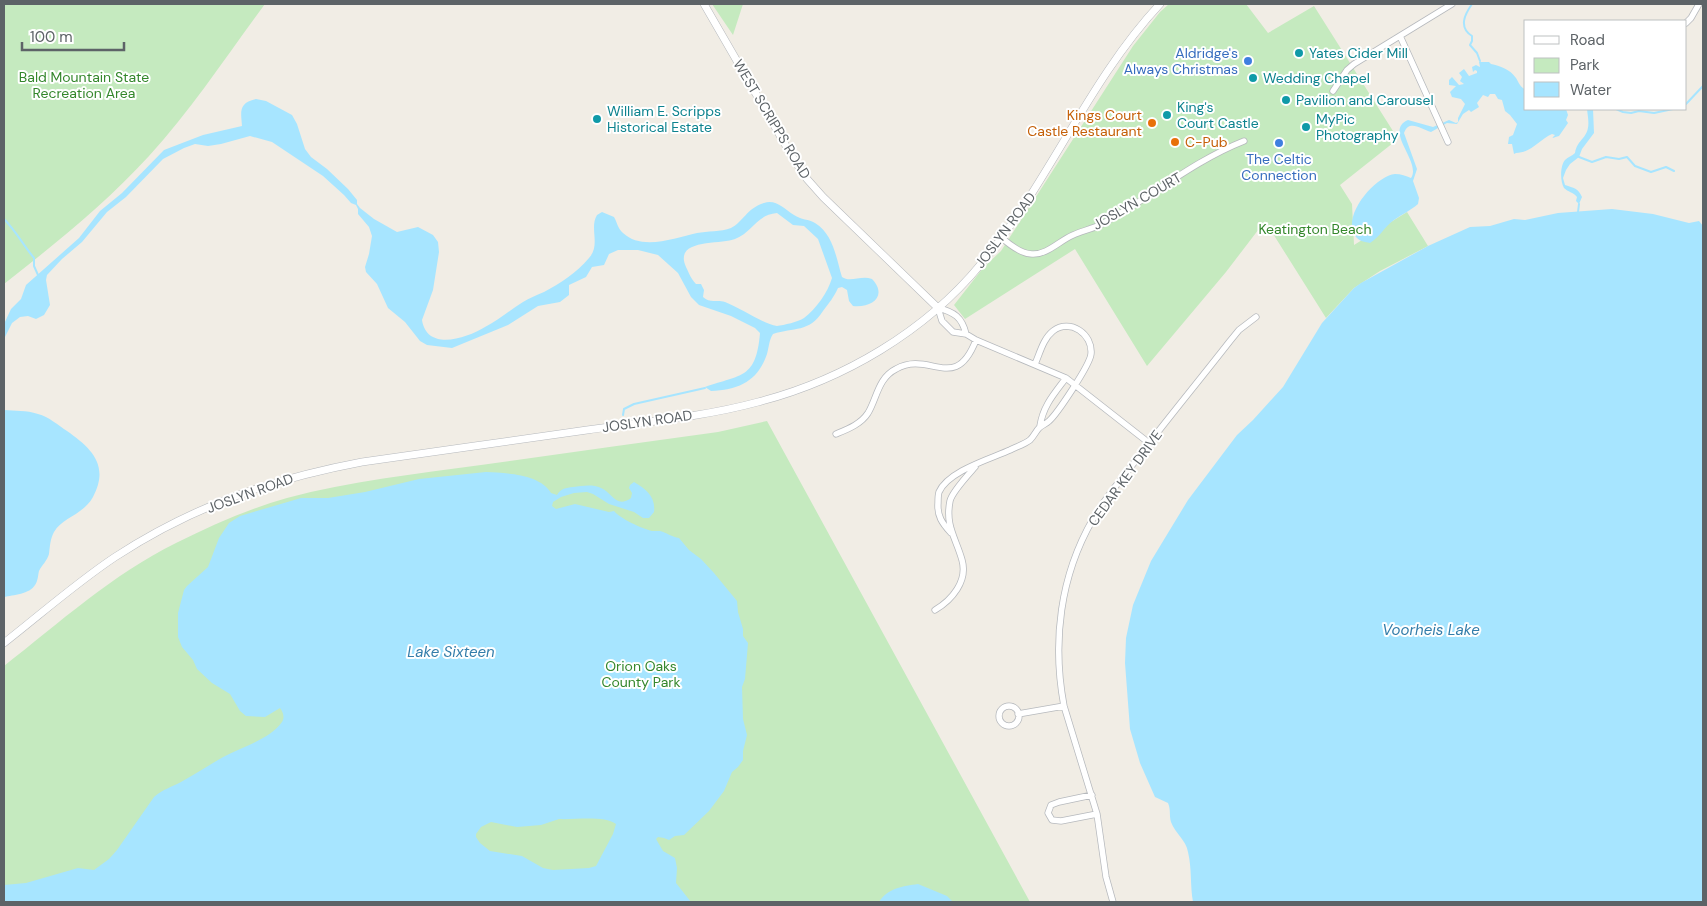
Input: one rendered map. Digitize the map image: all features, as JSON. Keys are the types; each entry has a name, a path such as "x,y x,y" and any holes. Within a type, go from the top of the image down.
{"street":[{"name":"WEST SCRIPPS ROAD","path":"704,4 792,158 807,179 828,202 938,308 942,321 953,332 966,334 1066,378 1149,443"},
{"name":"JOSLYN ROAD","path":"4,643 87,578 134,545 191,514 253,488 322,469 362,462 660,420 755,403 806,387 858,362 906,333 938,308 973,273 1002,238 1038,186 1097,88 1139,28 1160,4"},
{"path":"1332,90 1347,70 1452,4"},
{"path":"1687,22 1699,4"},
{"path":"1400,36 1448,142"},
{"name":"JOSLYN COURT","path":"1002,238 1013,247 1028,254 1046,252 1073,235 1103,224 1200,164 1244,141"},
{"name":"WEST SCRIPPS ROAD","path":"938,308 951,311 963,323 966,334"},
{"name":"CEDAR KEY DRIVE","path":"1113,902 1106,877 1097,814 1064,706 1058,661 1061,605 1066,582 1077,552 1093,518 1149,443 1230,341 1246,324 1256,317"},
{"path":"951,533 942,524 938,513 938,493 945,483 958,474 1030,440 1040,426 1049,421 1076,384 1091,356 1091,346 1080,330 1071,326 1064,326 1052,332 1046,339 1035,364"},
{"path":"836,434 863,419 868,412 878,387 895,369 918,365 952,368 962,364 970,354 976,340"},
{"path":"1040,426 1042,414 1052,395 1066,378"},
{"path":"935,610 947,603 958,588 963,573 963,561 951,533 950,498 976,465"},
{"path":"1018,714 1064,706"},
{"path":"1092,795 1059,802 1051,806 1048,813 1052,820 1061,821 1097,814"}],"green space":[{"name":"Bald Mountain State Recreation Area","path":"4,4 265,4 195,101 149,156 61,239 4,284"},
{"path":"712,4 743,4 733,35"},
{"name":"Keatington Beach","path":"1169,4 1246,4 1268,33 1314,6 1398,139 1340,185 1352,204 1354,245 1407,212 1428,246 1380,271 1354,288 1326,318 1265,221 1226,272 1147,366 1075,249 965,319 954,305 983,268 1001,251 1133,46 1160,12"},
{"name":"Orion Oaks County Park","path":"767,421 1030,902 4,902 4,666 87,600 130,569 176,543 230,518 273,502 311,492 383,478 718,432"}],"water":[{"path":"1479,62 1489,62 1511,72 1524,88 1524,110 1566,110 1568,115 1566,120 1568,123 1559,136 1552,138 1555,135 1552,134 1526,151 1514,154 1512,144 1508,144 1509,137 1513,135 1517,124 1505,111 1502,100 1498,99 1495,94 1490,94 1488,97 1483,95 1477,103 1479,107 1463,114 1457,124 1447,123 1431,132 1416,126 1409,127 1404,133 1417,169 1413,181 1419,198 1418,204 1397,218 1370,243 1356,237 1352,229 1353,219 1356,209 1370,190 1387,176 1395,174 1411,178 1412,164 1401,139 1399,131 1401,125 1408,120 1433,127 1449,120 1458,122 1465,104 1461,99 1452,97 1450,92 1456,86 1449,85 1449,80 1452,77 1459,85 1464,84 1460,81 1462,77 1459,73 1464,69 1469,76 1477,73 1475,70 1473,72 1472,67 1476,65 1480,67"},
{"path":"256,99 266,101 292,115 305,149 311,157 348,189 357,200 360,208 374,219 397,232 418,227 433,235 438,242 439,252 433,290 422,320 425,330 431,336 439,339 449,340 477,331 574,273 592,253 595,242 595,220 597,215 602,212 614,217 621,231 631,238 639,241 659,242 697,233 731,228 758,205 768,202 776,203 797,217 813,222 821,228 833,247 842,277 845,279 872,279 877,285 878,296 872,303 853,306 849,301 847,290 842,287 838,288 818,318 812,323 801,328 773,334 763,363 753,377 739,386 721,390 711,391 705,387 738,376 751,367 758,348 760,333 755,328 731,316 699,305 691,297 678,273 658,255 638,250 618,250 609,254 604,265 592,267 586,277 569,285 569,295 560,302 538,306 508,325 452,348 427,345 420,341 405,322 388,308 377,284 366,272 365,267 372,236 369,227 358,214 356,205 351,203 323,176 272,142 250,136 208,146 195,144 163,159 126,197 107,212 82,242 47,275 50,305 44,315 36,319 28,316 20,317 12,323 4,339 4,324 11,309 21,299 26,285 79,238 100,211 122,193 164,150 203,135 242,126 242,109 250,101","holes":["777,213 793,225 804,226 818,239 832,278 821,300 804,318 777,326 764,322 725,302 711,301 703,297 704,290 701,284 694,282 686,267 684,258 686,251 700,244 735,239 759,220 770,214"]},
{"path":"1587,110 1593,110 1594,133 1582,149 1579,157 1570,164 1563,178 1565,185 1579,192 1582,197 1579,204 1576,201 1577,197 1564,188 1561,170 1565,160 1575,153 1576,148 1586,135 1588,124"},
{"name":"Voorheis Lake","path":"1612,209 1653,214 1689,223 1699,221 1703,226 1703,902 1193,902 1187,848 1171,822 1168,803 1155,797 1140,763 1130,729 1125,663 1126,638 1133,605 1151,561 1188,500 1237,435 1283,387 1322,323 1354,288 1428,246 1470,227 1490,226 1514,219 1525,220 1558,213"},
{"path":"4,410 25,411 46,417 76,437 95,458 99,467 99,476 98,486 89,503 62,523 54,532 49,554 39,571 33,588 16,595 4,597"},
{"name":"Lake Sixteen","path":"486,472 512,474 531,478 546,487 551,493 557,495 566,488 591,486 605,490 614,499 622,502 631,498 632,493 629,488 634,482 652,498 654,512 649,518 643,518 634,512 609,504 587,492 561,497 553,502 552,506 556,509 575,504 609,512 614,511 626,520 643,528 660,531 679,538 714,573 737,601 743,636 748,643 745,679 742,687 743,719 747,735 743,760 732,772 724,791 709,811 684,835 675,836 669,840 658,837 656,839 663,851 675,858 677,868 676,883 691,902 4,902 4,885 26,883 78,868 94,870 109,859 117,850 157,794 225,756 261,739 277,728 282,722 283,715 280,708 265,717 246,716 240,711 230,694 212,683 197,669 193,660 182,647 178,637 178,613 184,590 208,567 219,538 229,523 240,516 301,498 328,498 365,492 419,479","holes":["559,819 597,819 611,821 616,824 613,834 596,866 553,870 543,868 522,856 490,851 476,837 481,827 491,822 517,827 541,825"]},
{"path":"918,884 947,896 953,902 879,902 891,891"}],"waterway":[{"path":"1472,4 1465,16 1464,25 1465,29 1472,36 1470,45 1477,53 1480,61"},
{"path":"1687,103 1703,86"},
{"path":"1618,110 1631,113 1639,111 1654,113 1668,110"},
{"path":"1579,157 1592,162 1606,157 1619,159 1627,157 1635,166 1651,172 1666,167 1674,171"},
{"path":"1578,212 1579,204"},
{"path":"4,219 34,258 34,266 38,275"},
{"path":"623,415 624,409 634,404 705,388"}],"place":[{"name":"Yates Cider Mill","path":"1299,53"},
{"name":"Aldridge's Always Christmas","path":"1248,61"},
{"name":"Wedding Chapel","path":"1253,78"},
{"name":"Pavilion and Carousel","path":"1286,100"},
{"name":"King's Court Castle","path":"1167,115"},
{"name":"William E. Scripps Historical Estate","path":"597,119"},
{"name":"Kings Court Castle Restaurant","path":"1152,123"},
{"name":"MyPic Photography","path":"1306,127"},
{"name":"C-Pub","path":"1175,142"},
{"name":"The Celtic Connection","path":"1279,143"}]}
